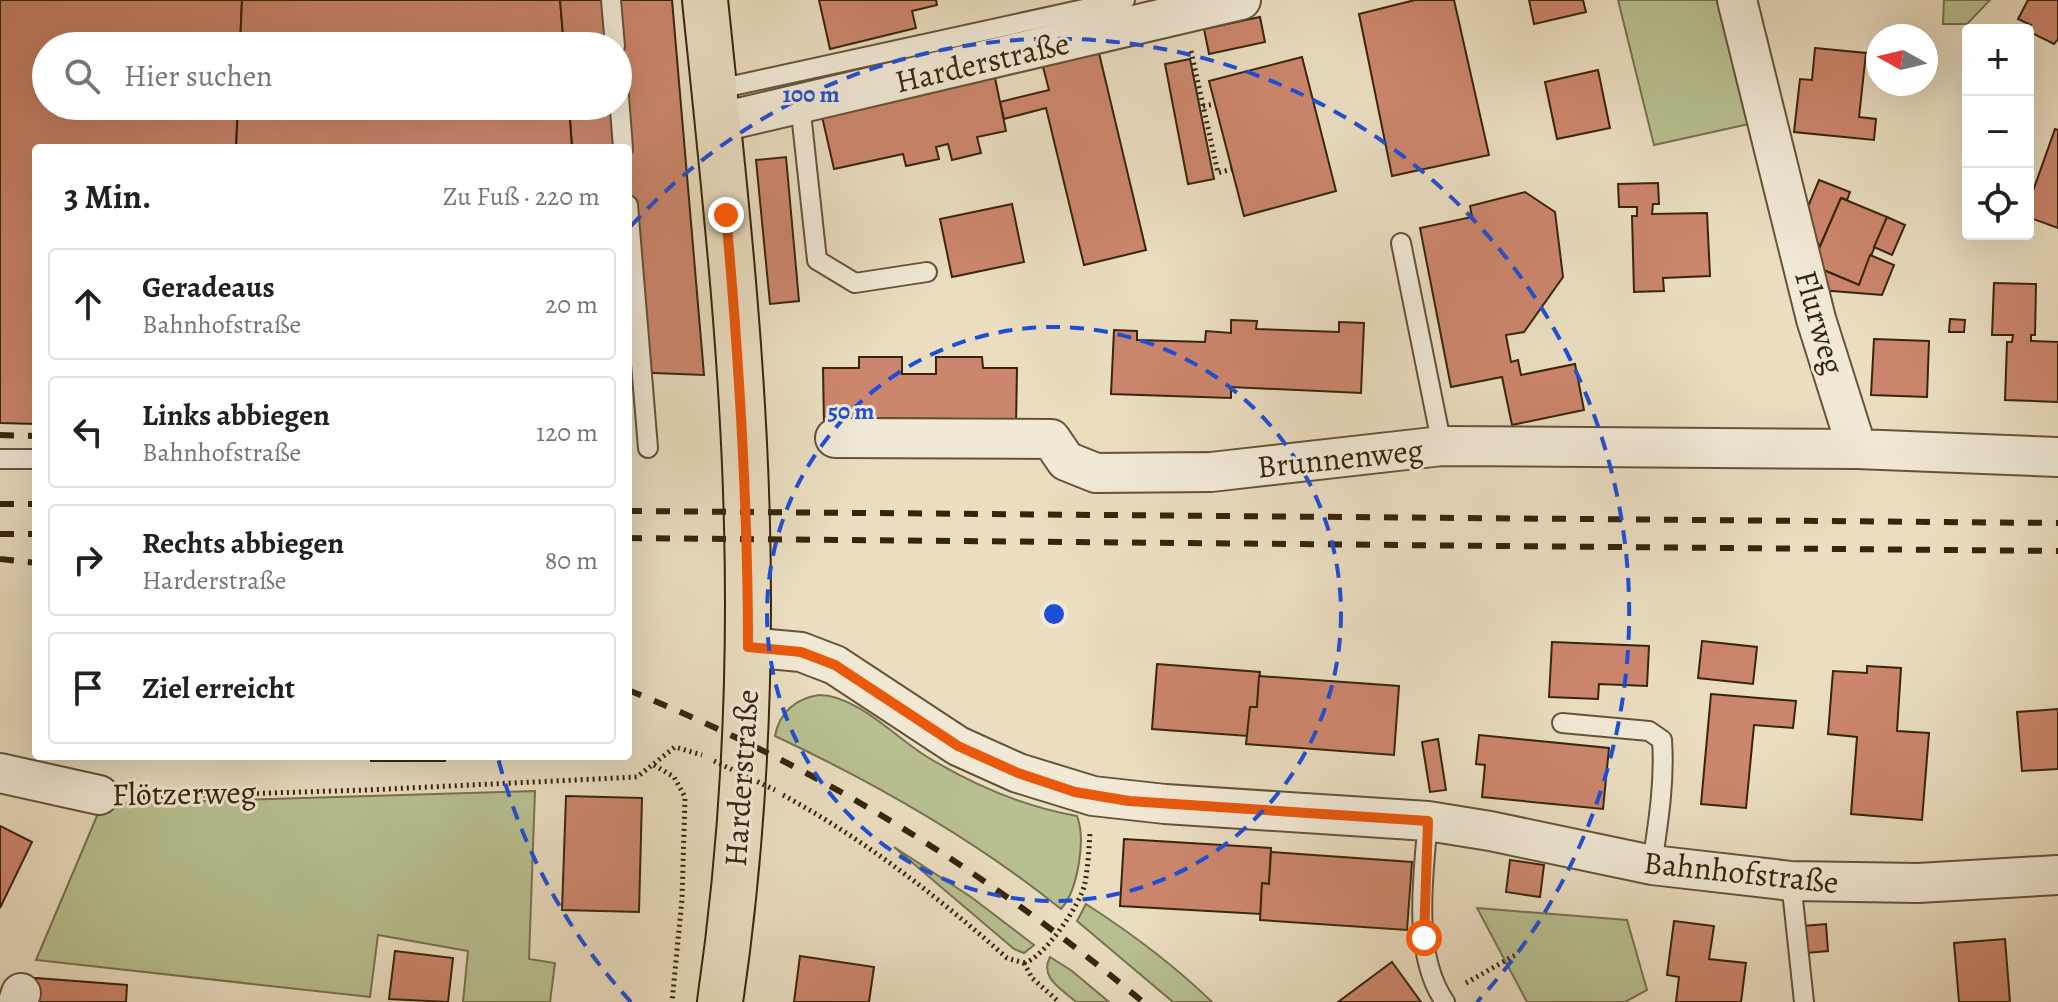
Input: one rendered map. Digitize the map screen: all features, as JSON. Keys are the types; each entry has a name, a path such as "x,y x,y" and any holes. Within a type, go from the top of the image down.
{"main road":[{"name":"Harderstraße","path":"705,0 737,346 747,524 748,647 741,804 720,1002"}],"street":[{"name":"Harderstraße","path":"716,107 800,104 1241,0"},
{"name":"Flurweg","path":"1737,0 1816,319 1857,449"},
{"name":"Brunnenweg","path":"835,438 1051,439 1066,461 1096,473 1211,472 1442,446 1857,449"},
{"path":"1857,449 2058,457"},
{"name":"Bahnhofstraße","path":"748,647 786,649 825,661 859,679 906,714 958,746 1018,773 1093,796 1165,804 1428,821 1652,865 1791,881 1903,883 2058,875"},
{"name":"Flötzerweg","path":"0,773 99,795"}],"lane":[{"path":"611,0 614,32"},
{"name":"Harderstraße","path":"716,107 1125,0"},
{"path":"800,104 817,260 855,283 927,272"},
{"path":"621,120 623,144"},
{"path":"1401,243 1442,446"},
{"path":"632,254 648,448"},
{"path":"0,459 32,459"},
{"path":"1562,723 1649,731 1662,740 1660,805 1652,865"},
{"path":"1428,821 1424,938 1431,976 1443,1000"},
{"path":"1791,881 1804,1002"}],"path":[{"path":"1182,15 1218,173 1232,169"},
{"path":"1203,106 1215,104"},
{"name":"Flötzerweg","path":"99,795 121,797 367,790 637,777 675,747 687,748 714,761"},
{"name":"Harderstraße","path":"714,761 775,790 886,858 1007,958 1024,963 1032,978 1059,1002"},
{"name":"Harderstraße","path":"654,765 674,777 685,797 682,899 672,1002"},
{"path":"1024,963 1039,956 1080,899 1086,877 1093,796"},
{"path":"1443,1000 1517,954"}],"green space":[{"path":"1618,0 1721,0 1758,122 1654,145"},
{"path":"1944,0 1990,0 1967,24 1943,24"},
{"path":"819,695 848,702 929,758 982,786 1038,807 1077,816 1081,838 1079,864 1072,890 1061,909 994,859 923,814 775,736 780,720 790,708 803,699"},
{"path":"535,791 529,959 555,963 550,1002 463,1002 468,951 378,935 370,997 36,960 102,804"},
{"path":"894,847 971,897 1034,945 1024,953 1014,949"},
{"path":"1086,904 1152,950 1212,1002 1173,1002 1077,921"},
{"path":"1477,908 1627,920 1647,990 1625,1002 1527,1002"},
{"path":"1050,957 1109,1002 1076,1002 1050,977 1047,964"}],"building":[{"path":"0,0 242,0 241,32 32,32 32,120 237,120 236,144 32,144 32,424 0,423"},
{"path":"242,0 560,0 563,32 241,32"},
{"path":"560,0 672,0 704,375 632,372 632,144 572,144 570,120 632,120 632,32 563,32"},
{"path":"819,0 936,0 937,5 912,11 916,28 830,49"},
{"path":"1415,0 1454,0 1489,155 1392,176 1359,14"},
{"path":"1529,0 1583,0 1586,12 1534,24"},
{"path":"2028,0 2058,0 2058,39 2054,44 2034,34 2034,24 2018,19"},
{"path":"1260,17 1265,42 1209,54 1204,29"},
{"path":"1815,48 1866,53 1859,117 1876,119 1874,140 1794,132 1800,79 1812,80"},
{"path":"1098,49 1146,250 1084,265 1046,108 1004,119 1000,102 1049,90 1042,63"},
{"path":"1302,57 1336,191 1244,216 1209,81"},
{"path":"1190,59 1214,179 1188,184 1165,64"},
{"path":"1598,70 1610,128 1557,139 1545,82"},
{"path":"994,73 1006,131 977,137 981,153 952,160 948,144 936,147 939,159 906,166 903,154 834,169 821,112"},
{"path":"237,120 570,120 572,144 236,144"},
{"path":"2055,129 2058,130 2058,228 2034,219 2034,188"},
{"path":"786,157 799,301 770,304 756,160"},
{"path":"1819,180 1850,192 1847,200 1841,198 1820,246 1802,221"},
{"path":"1658,183 1659,204 1653,204 1652,214 1707,213 1710,276 1663,278 1664,291 1634,292 1632,216 1637,216 1637,207 1619,207 1618,184"},
{"path":"1525,192 1555,212 1563,277 1524,332 1506,335 1511,362 1518,360 1521,375 1575,364 1584,410 1512,425 1502,377 1451,387 1420,228 1472,217 1470,206"},
{"path":"1841,198 1887,217 1859,285 1812,265"},
{"path":"1012,204 1024,262 952,277 940,219"},
{"path":"1887,217 1905,225 1892,255 1874,247"},
{"path":"1870,255 1894,265 1882,295 1820,290 1821,269 1859,285"},
{"path":"1994,283 2036,284 2035,335 2031,335 2031,341 2058,342 2058,402 2005,400 2007,342 2012,342 2013,335 1992,335"},
{"path":"1950,319 1965,320 1964,332 1949,332"},
{"path":"1231,320 1257,321 1256,329 1339,332 1339,322 1364,323 1361,393 1231,387 1231,398 1111,394 1114,330 1137,331 1137,340 1205,342 1206,331 1231,333"},
{"path":"1874,339 1929,341 1927,397 1871,395"},
{"path":"859,357 902,357 902,374 936,374 936,357 982,357 983,368 1017,368 1016,426 964,426 965,419 862,418 862,425 824,425 823,368 859,368"},
{"path":"1702,641 1757,647 1753,684 1698,678"},
{"path":"1552,642 1649,646 1647,686 1599,684 1598,699 1549,697"},
{"path":"1157,664 1260,672 1257,707 1250,707 1248,736 1152,729"},
{"path":"1867,666 1901,668 1897,731 1929,733 1922,820 1851,814 1857,737 1828,734 1833,671 1867,673"},
{"path":"1259,676 1399,686 1394,755 1246,744 1250,707 1257,707"},
{"path":"1711,694 1796,701 1793,728 1754,725 1746,808 1701,804"},
{"path":"2058,709 2058,769 2022,771 2017,712"},
{"path":"1479,735 1609,748 1603,809 1482,797 1485,765 1476,764"},
{"path":"1438,739 1446,790 1430,792 1422,742"},
{"path":"371,760 445,760 445,761"},
{"path":"566,796 642,798 639,912 562,910"},
{"path":"0,826 32,842 0,908"},
{"path":"1124,839 1271,848 1269,884 1262,883 1261,914 1120,906"},
{"path":"1271,852 1412,862 1407,930 1260,920 1262,883 1269,884"},
{"path":"1510,860 1544,865 1540,897 1506,892"},
{"path":"1674,921 1714,926 1709,959 1746,963 1741,1002 1676,1002 1679,977 1667,975"},
{"path":"1826,924 1828,951 1806,953 1803,926"},
{"path":"2005,939 2010,1002 1959,1002 1954,943"},
{"path":"395,951 453,958 448,1002 389,999"},
{"path":"800,956 874,967 869,1002 794,1002"},
{"path":"1392,962 1421,1002 1338,1002"},
{"path":"36,978 127,985 126,1002 34,1002"}],"railway":[{"path":"0,435 32,436"},
{"path":"0,504 32,504"},
{"path":"632,511 2058,523"},
{"path":"0,534 32,534"},
{"path":"632,538 2058,551"},
{"path":"0,559 32,563"},
{"path":"632,692 767,753 898,825 1023,908 1143,1002"}],"route":[{"path":"726,215 747,524 748,647 786,649 815,656 859,679 906,714 958,746 1018,773 1075,792 1165,804 1428,821 1424,938"}]}
